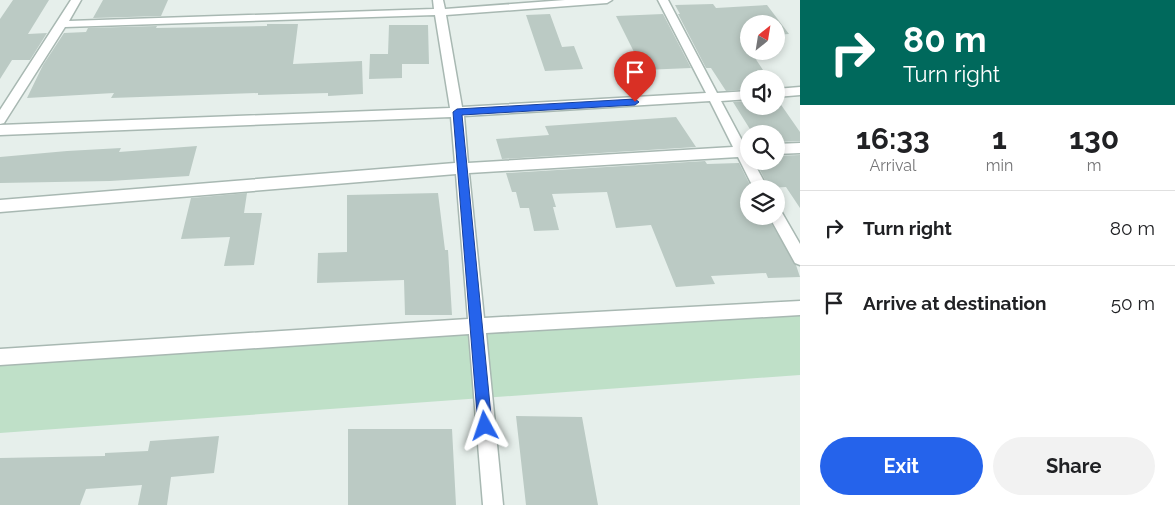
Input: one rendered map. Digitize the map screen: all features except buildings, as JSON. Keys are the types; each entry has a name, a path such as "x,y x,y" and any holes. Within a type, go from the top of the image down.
{"street":[{"path":"0,120 76,0"},
{"path":"62,24 607,0"},
{"path":"662,0 740,142"},
{"path":"440,6 457,112 492,505"},
{"path":"785,92 800,91"},
{"path":"0,130 457,112 740,96"},
{"path":"785,149 800,148"},
{"path":"0,206 462,168 740,151"},
{"path":"782,225 800,258"},
{"path":"0,358 476,326 800,308"}],"green space":[{"path":"800,308 800,375 0,433 0,357"}],"route":[{"path":"485,426 457,112 635,102"}]}
